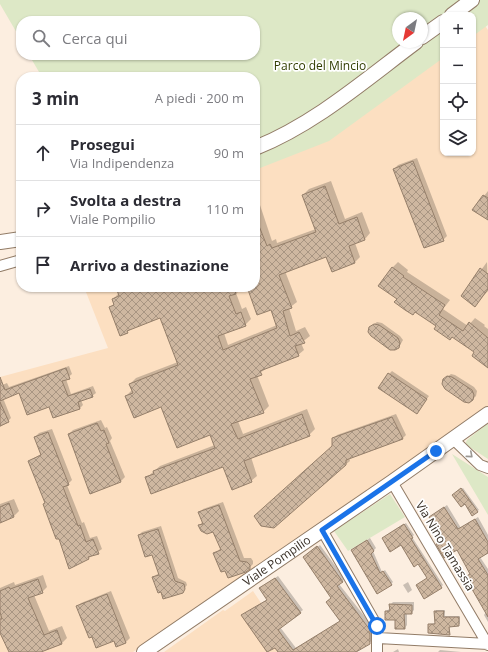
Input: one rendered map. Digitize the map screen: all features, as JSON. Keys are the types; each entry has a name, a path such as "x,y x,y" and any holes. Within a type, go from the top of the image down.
{"street":[{"path":"456,12 472,0"},
{"path":"428,33 440,24"},
{"path":"260,146 286,134 325,110 408,48"},
{"path":"2,242 16,236"},
{"path":"2,242 16,240"},
{"path":"0,266 16,261"},
{"name":"Viale Pompilio","path":"144,652 453,440 488,414"},
{"path":"453,440 480,464 488,468"},
{"name":"Via Nino Tamassia","path":"392,482 488,644"},
{"path":"322,530 377,626 377,652"},
{"path":"378,638 488,644"}],"shaded area":[{"path":"476,16 479,17 488,30 488,406 195,612 133,652 0,652 0,377 108,348 86,292 260,292 260,157 440,39 440,156 476,156"},
{"path":"253,591 294,652 164,652 223,610 225,611"}],"green space":[{"name":"Parco del Mincio","path":"0,0 488,0 488,25 476,34 476,12 440,12 440,60 329,141 260,168 260,72 39,72 32,60 260,60 260,16 16,16 16,31 0,4"},
{"path":"488,423 488,459 465,444 467,440"},
{"path":"452,454 488,477 488,515"},
{"path":"390,494 405,517 348,551 334,531"}],"building":[{"path":"413,161 444,241 424,248 393,169"},
{"path":"325,186 339,224 357,217 365,240 349,246 355,263 332,272 326,257 279,275 292,308 283,311 290,336 299,332 305,343 295,346 299,356 260,371 262,375 250,379 264,413 231,424 238,439 302,414 310,436 244,461 252,482 232,490 223,467 151,494 145,477 154,474 153,471 215,448 210,435 177,448 161,407 134,418 125,396 133,393 129,384 178,365 160,318 127,331 128,333 120,336 109,307 114,305 112,299 119,296 118,292 235,292 236,294 229,296 236,314 241,312 246,326 218,336 223,350 277,328 271,310 257,315 249,292 260,292 260,228 267,246 270,244 272,248 316,232 302,195"},
{"path":"483,195 488,198 488,220 472,210"},
{"path":"392,267 404,276 403,277 445,305 439,315 463,331 469,322 488,338 488,368 472,356 474,352 452,337 450,340 434,329 436,326 415,312 413,315 405,310 394,302 397,299 378,286"},
{"path":"480,268 488,274 488,289 475,307 461,296"},
{"path":"374,324 379,325 398,338 400,343 399,348 390,350 371,336 368,332 369,327"},
{"path":"66,368 70,379 62,381 68,396 90,389 93,397 78,402 80,409 53,418 49,407 27,415 19,393 0,401 0,377 5,390"},
{"path":"388,373 427,399 417,414 378,388"},
{"path":"447,376 452,377 472,390 474,395 473,400 469,403 464,402 445,389 442,384 443,379"},
{"path":"0,402 9,422 0,426"},
{"path":"392,417 403,439 346,460 346,465 274,528 261,526 254,516 332,446 332,438"},
{"path":"97,423 101,431 104,430 109,443 106,444 121,482 90,494 68,434"},
{"path":"48,432 69,485 63,487 78,526 80,525 86,542 93,539 99,554 88,557 89,559 69,569 59,539 56,539 43,504 45,503 28,461 41,455 34,437"},
{"path":"461,488 478,512 472,516 465,504 461,507 452,495"},
{"path":"9,503 14,517 0,523 0,507"},
{"path":"219,505 240,561 247,562 250,565 250,569 246,572 228,578 225,571 221,572 213,553 221,550 213,532 207,534 201,531 198,525 203,524 198,512"},
{"path":"444,507 458,529 475,519 488,542 488,553 478,559 488,575 488,617 465,577 470,574 457,550 444,558 436,544 443,540 429,517"},
{"path":"404,524 413,538 411,539 442,588 424,599 416,585 427,578 418,564 414,567 401,545 390,552 382,538"},
{"path":"158,529 175,581 184,584 185,589 183,593 163,599 161,592 158,593 152,577 159,575 152,555 145,557 138,535"},
{"path":"367,540 374,551 371,554 380,573 383,571 392,585 377,594 351,550"},
{"path":"317,546 343,582 337,586 370,630 370,644 356,652 278,652 275,648 267,652 241,615 267,600 259,588 275,578 301,613 278,630 293,650 340,621 326,602 331,598 303,557"},
{"path":"38,579 43,593 28,598 44,635 57,630 62,644 41,652 9,652 0,633 0,619 2,619 0,612 0,591"},
{"path":"107,594 126,643 116,647 114,641 96,648 92,637 89,638 76,606"},
{"path":"389,604 412,605 412,614 404,614 405,629 395,629 395,620 385,620 385,611 390,611"},
{"path":"434,611 444,611 443,617 459,617 459,626 449,627 450,635 428,633 428,624 435,624"}],"route":[{"path":"377,626 322,530 436,451"}]}
